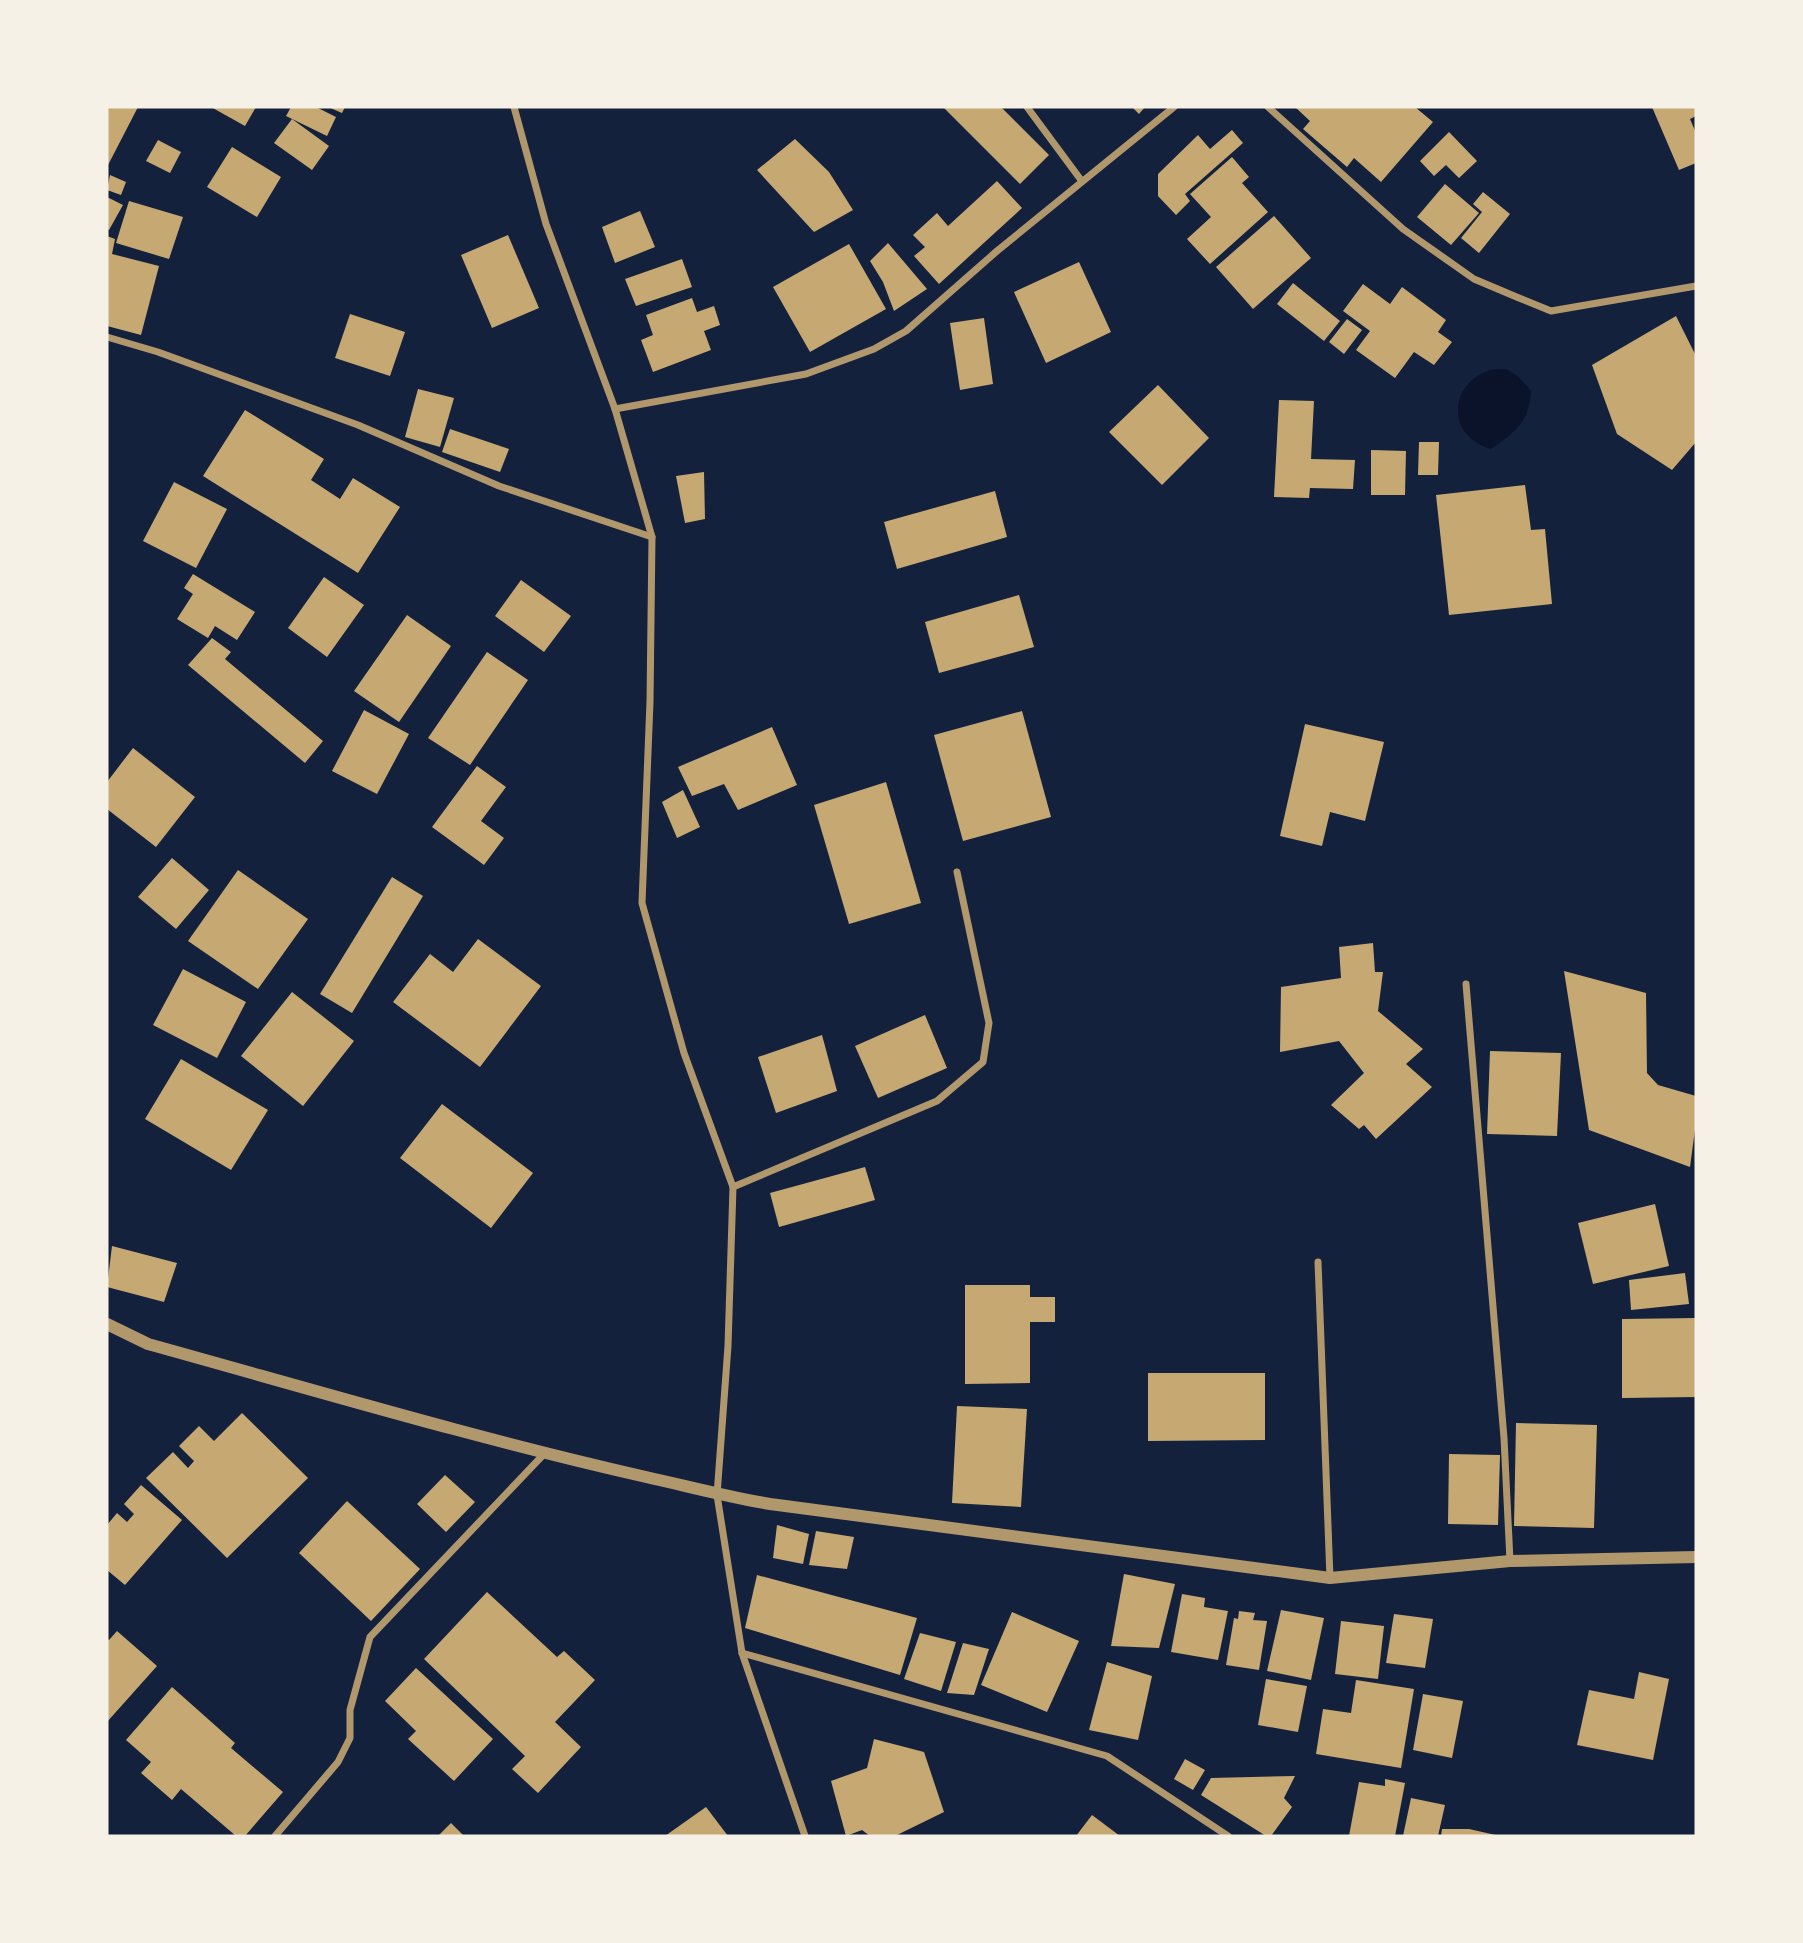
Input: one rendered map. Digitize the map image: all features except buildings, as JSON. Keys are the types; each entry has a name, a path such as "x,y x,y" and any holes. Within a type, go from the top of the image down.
{"street":[{"path":"514,107 546,224 615,410 652,537 650,702 642,903 684,1054 733,1187 728,1346 717,1495 742,1653 805,1836"},
{"path":"1027,107 1082,180"},
{"path":"615,410 806,374 874,349 906,331 1082,180 1174,107"},
{"path":"1268,107 1403,229 1474,279 1508,294 1551,311 1696,286"},
{"path":"107,337 158,352 358,425 499,486 652,537"},
{"path":"733,1187 937,1101 983,1062 989,1023 957,872"},
{"path":"1466,984 1504,1438 1510,1561"},
{"path":"1318,1262 1330,1578"},
{"path":"107,1324 148,1344 544,1454 717,1495 770,1504 1330,1578 1510,1561 1696,1557"},
{"path":"275,1836 338,1762 350,1738 350,1710 370,1637 544,1454"},
{"path":"742,1653 1107,1756 1228,1836"}],"water":[{"path":"1506,369 1519,377 1531,391 1530,402 1520,425 1491,449 1476,442 1466,433 1460,422 1460,398 1466,386 1476,377 1490,370"}]}
